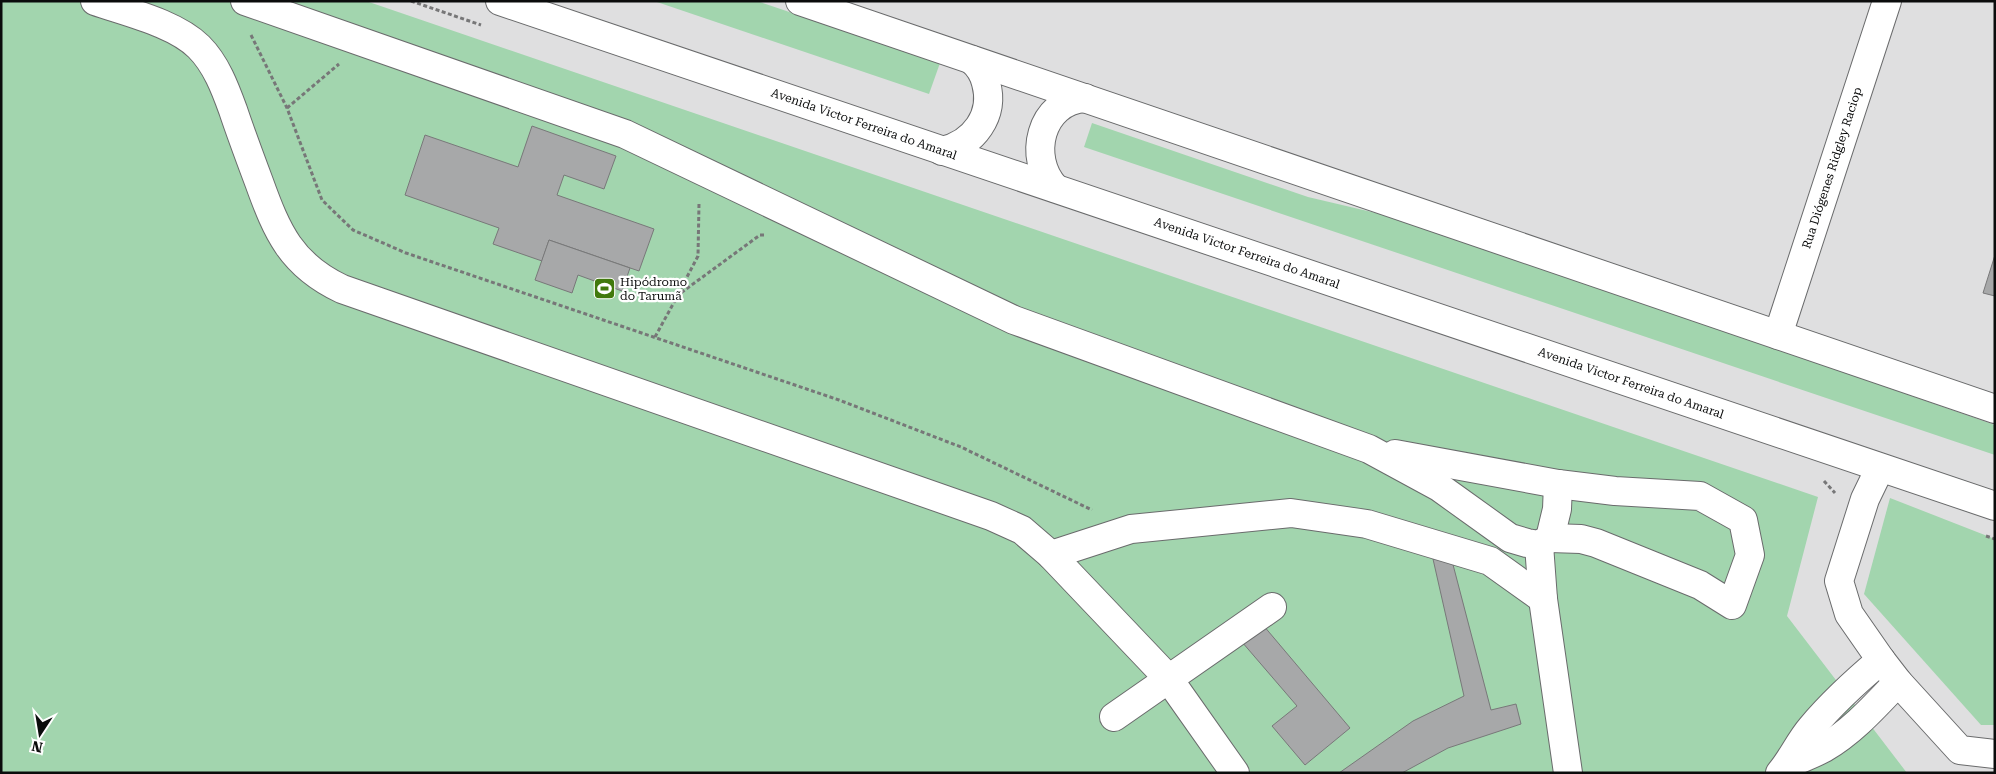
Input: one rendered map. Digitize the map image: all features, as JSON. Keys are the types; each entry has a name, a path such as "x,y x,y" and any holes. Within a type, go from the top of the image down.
{"main road":[{"path":"95,1 170,28 198,46 208,58 216,70 231,104 273,220 282,237 304,265 330,284 351,293 991,516 1022,530 1051,554 1168,678 1235,773"},
{"path":"245,1 625,134 1014,320 1369,449 1439,488 1510,538 1527,543 1581,539 1596,543 1700,586 1732,605 1750,555 1743,520 1700,496 1615,491 1558,484 1369,449"},
{"name":"Avenida Victor Ferreira do Amaral","path":"500,1 1995,506"},
{"path":"800,1 1995,408"},
{"name":"Rua Diógenes Ridgley Raciop","path":"1778,335 1887,1"},
{"path":"942,151 960,145 970,137 982,123 986,111 988,93 986,80 977,64 972,60"},
{"path":"1055,188 1044,173 1040,162 1039,149 1043,131 1057,110 1073,100 1085,98"},
{"path":"1880,468 1865,499 1839,581 1849,614 1898,682 1960,750 1995,754"},
{"path":"1558,484 1557,509 1545,541 1543,599 1561,770"},
{"path":"1051,554 1131,529 1290,513 1367,524 1490,561 1543,599"},
{"path":"1114,717 1272,607"},
{"path":"1784,768 1810,730 1844,691 1881,660"},
{"path":"1784,768 1823,748 1842,735 1864,717 1898,682"}],"path":[{"path":"248,28 287,108 322,200 353,230 406,253 839,400 961,447 1131,529"},
{"path":"287,108 365,43"},
{"path":"655,337 698,256 699,200"},
{"path":"678,295 760,235 770,236"}],"green space":[{"name":"Hipódromo do Tarumã","path":"1,1 366,1 1818,497 1787,616 1907,773 1,773"},
{"path":"654,1 757,1 940,63 929,94"},
{"path":"1092,123 1308,197 1410,221 1995,425 1995,455 1084,147"},
{"path":"1890,498 1995,539 1995,725 1981,725 1864,594"}],"building":[{"path":"532,126 616,156 604,189 564,175 557,195 654,229 639,271 549,240 542,261 493,244 499,228 405,195 425,135 518,167"},
{"path":"549,240 630,268 622,291 578,275 572,293 535,280"},
{"path":"1995,255 1995,296 1983,293"},
{"path":"1451,557 1491,710 1516,704 1521,724 1448,748 1402,773 1339,773 1413,721 1464,696 1433,559"},
{"path":"1263,625 1350,728 1305,765 1272,726 1297,706 1242,642"}],"place":[{"name":"Hipódromo do Tarumã","path":"604,289"}]}
